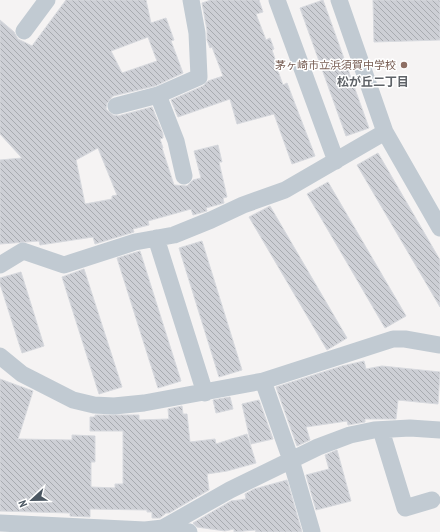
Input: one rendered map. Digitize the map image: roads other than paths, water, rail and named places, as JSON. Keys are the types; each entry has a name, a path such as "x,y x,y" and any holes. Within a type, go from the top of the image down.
{"street":[{"path":"24,31 47,0"},
{"path":"116,106 158,95 199,77 196,33 191,0"},
{"path":"278,0 336,161"},
{"path":"339,0 385,132 440,228"},
{"path":"158,95 176,141 184,176"},
{"path":"0,266 23,251 64,265 135,242 174,235 211,220 243,204 285,190 385,132"},
{"path":"156,238 205,392"},
{"path":"0,356 22,374 44,387 73,400 94,405 114,406 144,403 263,381 393,339 405,339 440,346"},
{"path":"263,381 291,460 312,532"},
{"path":"163,528 230,490 318,447 350,435 381,430 410,428 440,430"},
{"path":"381,430 399,510 432,500"},
{"path":"0,523 58,529 145,530 163,528 189,532"}],"place":[{"name":"茅ヶ崎市立浜須賀中学校","path":"404,65"}],"district":[{"name":"松が丘二丁目","path":"373,81"}]}
